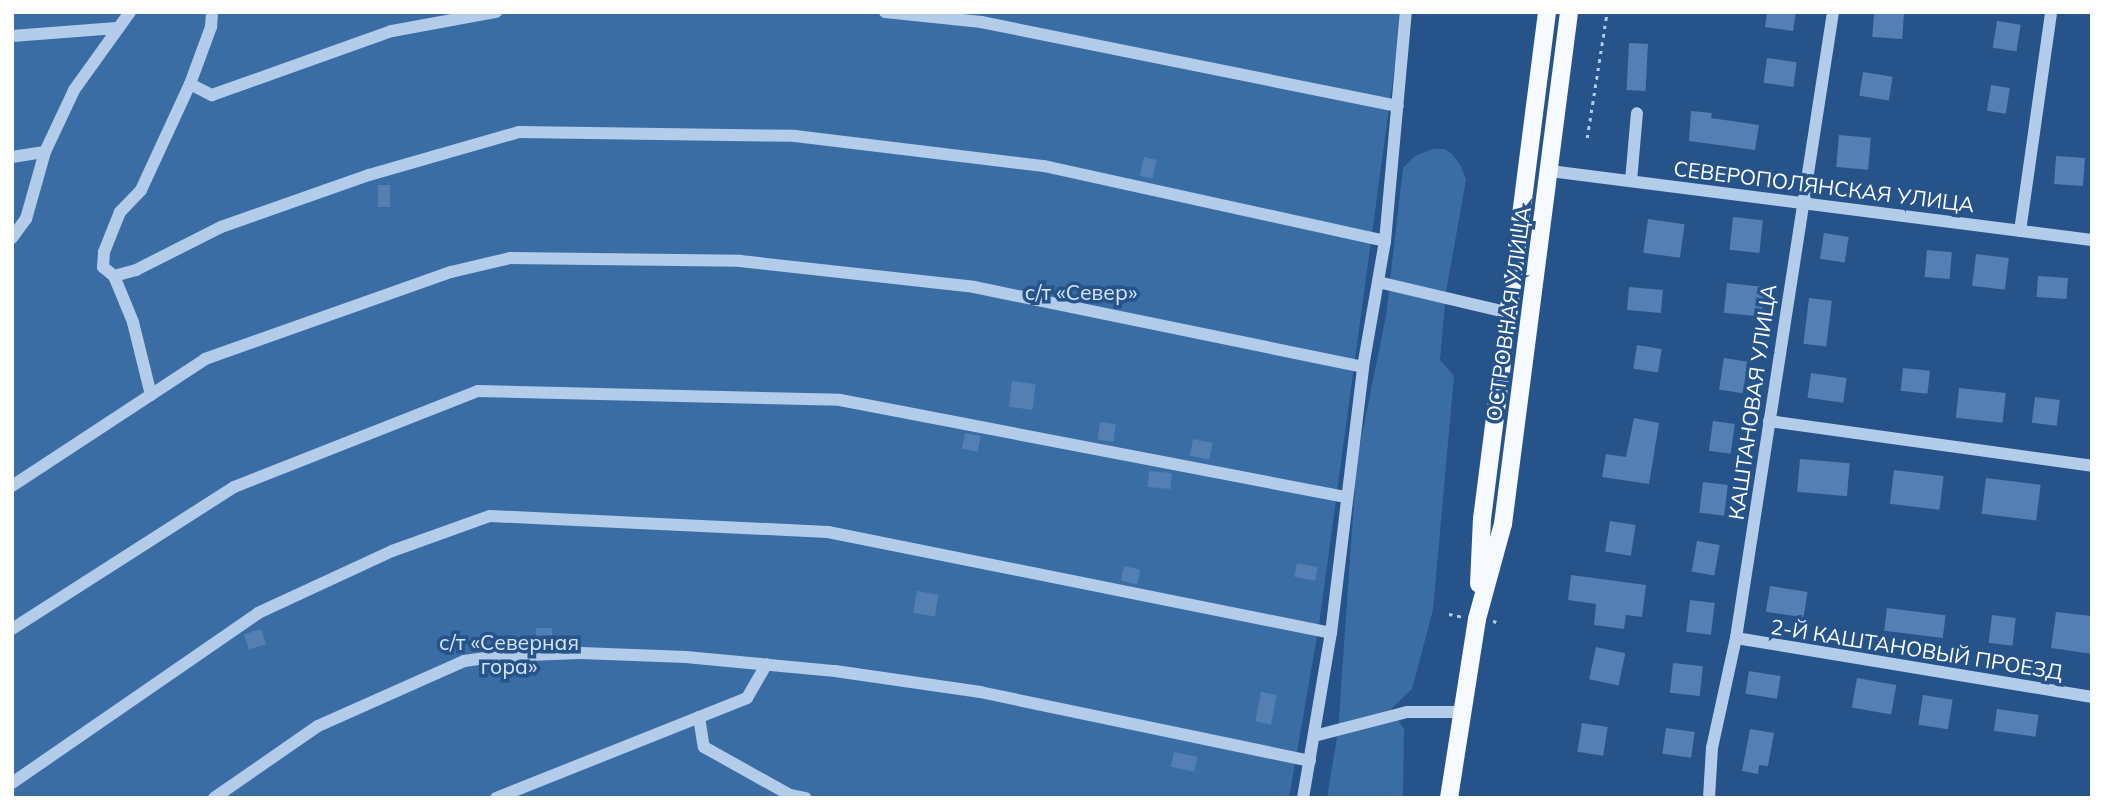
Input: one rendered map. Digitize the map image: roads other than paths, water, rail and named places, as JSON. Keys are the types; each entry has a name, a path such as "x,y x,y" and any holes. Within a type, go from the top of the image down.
{"main road":[{"name":"ОСТРОВНАЯ УЛИЦА","path":"1477,619 1482,519 1544,42 1545,12"},
{"name":"ОСТРОВНАЯ УЛИЦА","path":"1449,798 1477,619 1503,524 1569,12"},
{"path":"1565,44 1575,12"}],"street":[{"path":"12,238 26,219 45,152 74,90 130,12"},
{"path":"151,395 133,322 114,276 103,267 104,252 120,212 141,190 190,84 211,27 212,12"},
{"path":"190,84 212,95 391,31 496,12"},
{"path":"885,12 981,22 1398,106"},
{"path":"1303,798 1331,633 1345,497 1363,367 1385,241 1406,12"},
{"name":"КАШТАНОВАЯ УЛИЦА","path":"1709,798 1712,748 1736,638 1833,12"},
{"path":"2020,231 2051,12"},
{"path":"12,36 117,28"},
{"path":"1631,181 1637,113"},
{"path":"114,276 136,270 221,227 369,174 519,132 795,136 1044,166 1385,241"},
{"path":"12,158 45,152"},
{"name":"СЕВЕРОПОЛЯНСКАЯ УЛИЦА","path":"1550,171 2092,240"},
{"path":"12,486 205,359 451,272 510,258 740,261 974,287 1363,367"},
{"path":"1378,282 1510,313"},
{"path":"12,629 234,487 478,391 840,400 1345,497"},
{"path":"1769,421 2092,466"},
{"path":"12,783 258,613 392,551 490,516 828,532 1331,633"},
{"name":"2-Й КАШТАНОВЫЙ ПРОЕЗД","path":"1736,638 2091,697"},
{"path":"214,798 318,726 464,661 498,656 582,653 686,657 767,664 979,692 1310,761"},
{"path":"496,798 747,698 767,664"},
{"path":"1314,736 1407,712 1462,712"},
{"path":"699,717 705,747 790,795 806,798"}],"park label":[{"name":"с/т «Север»","path":"1081,292"},
{"name":"с/т «Северная гора»","path":"509,654"}]}
